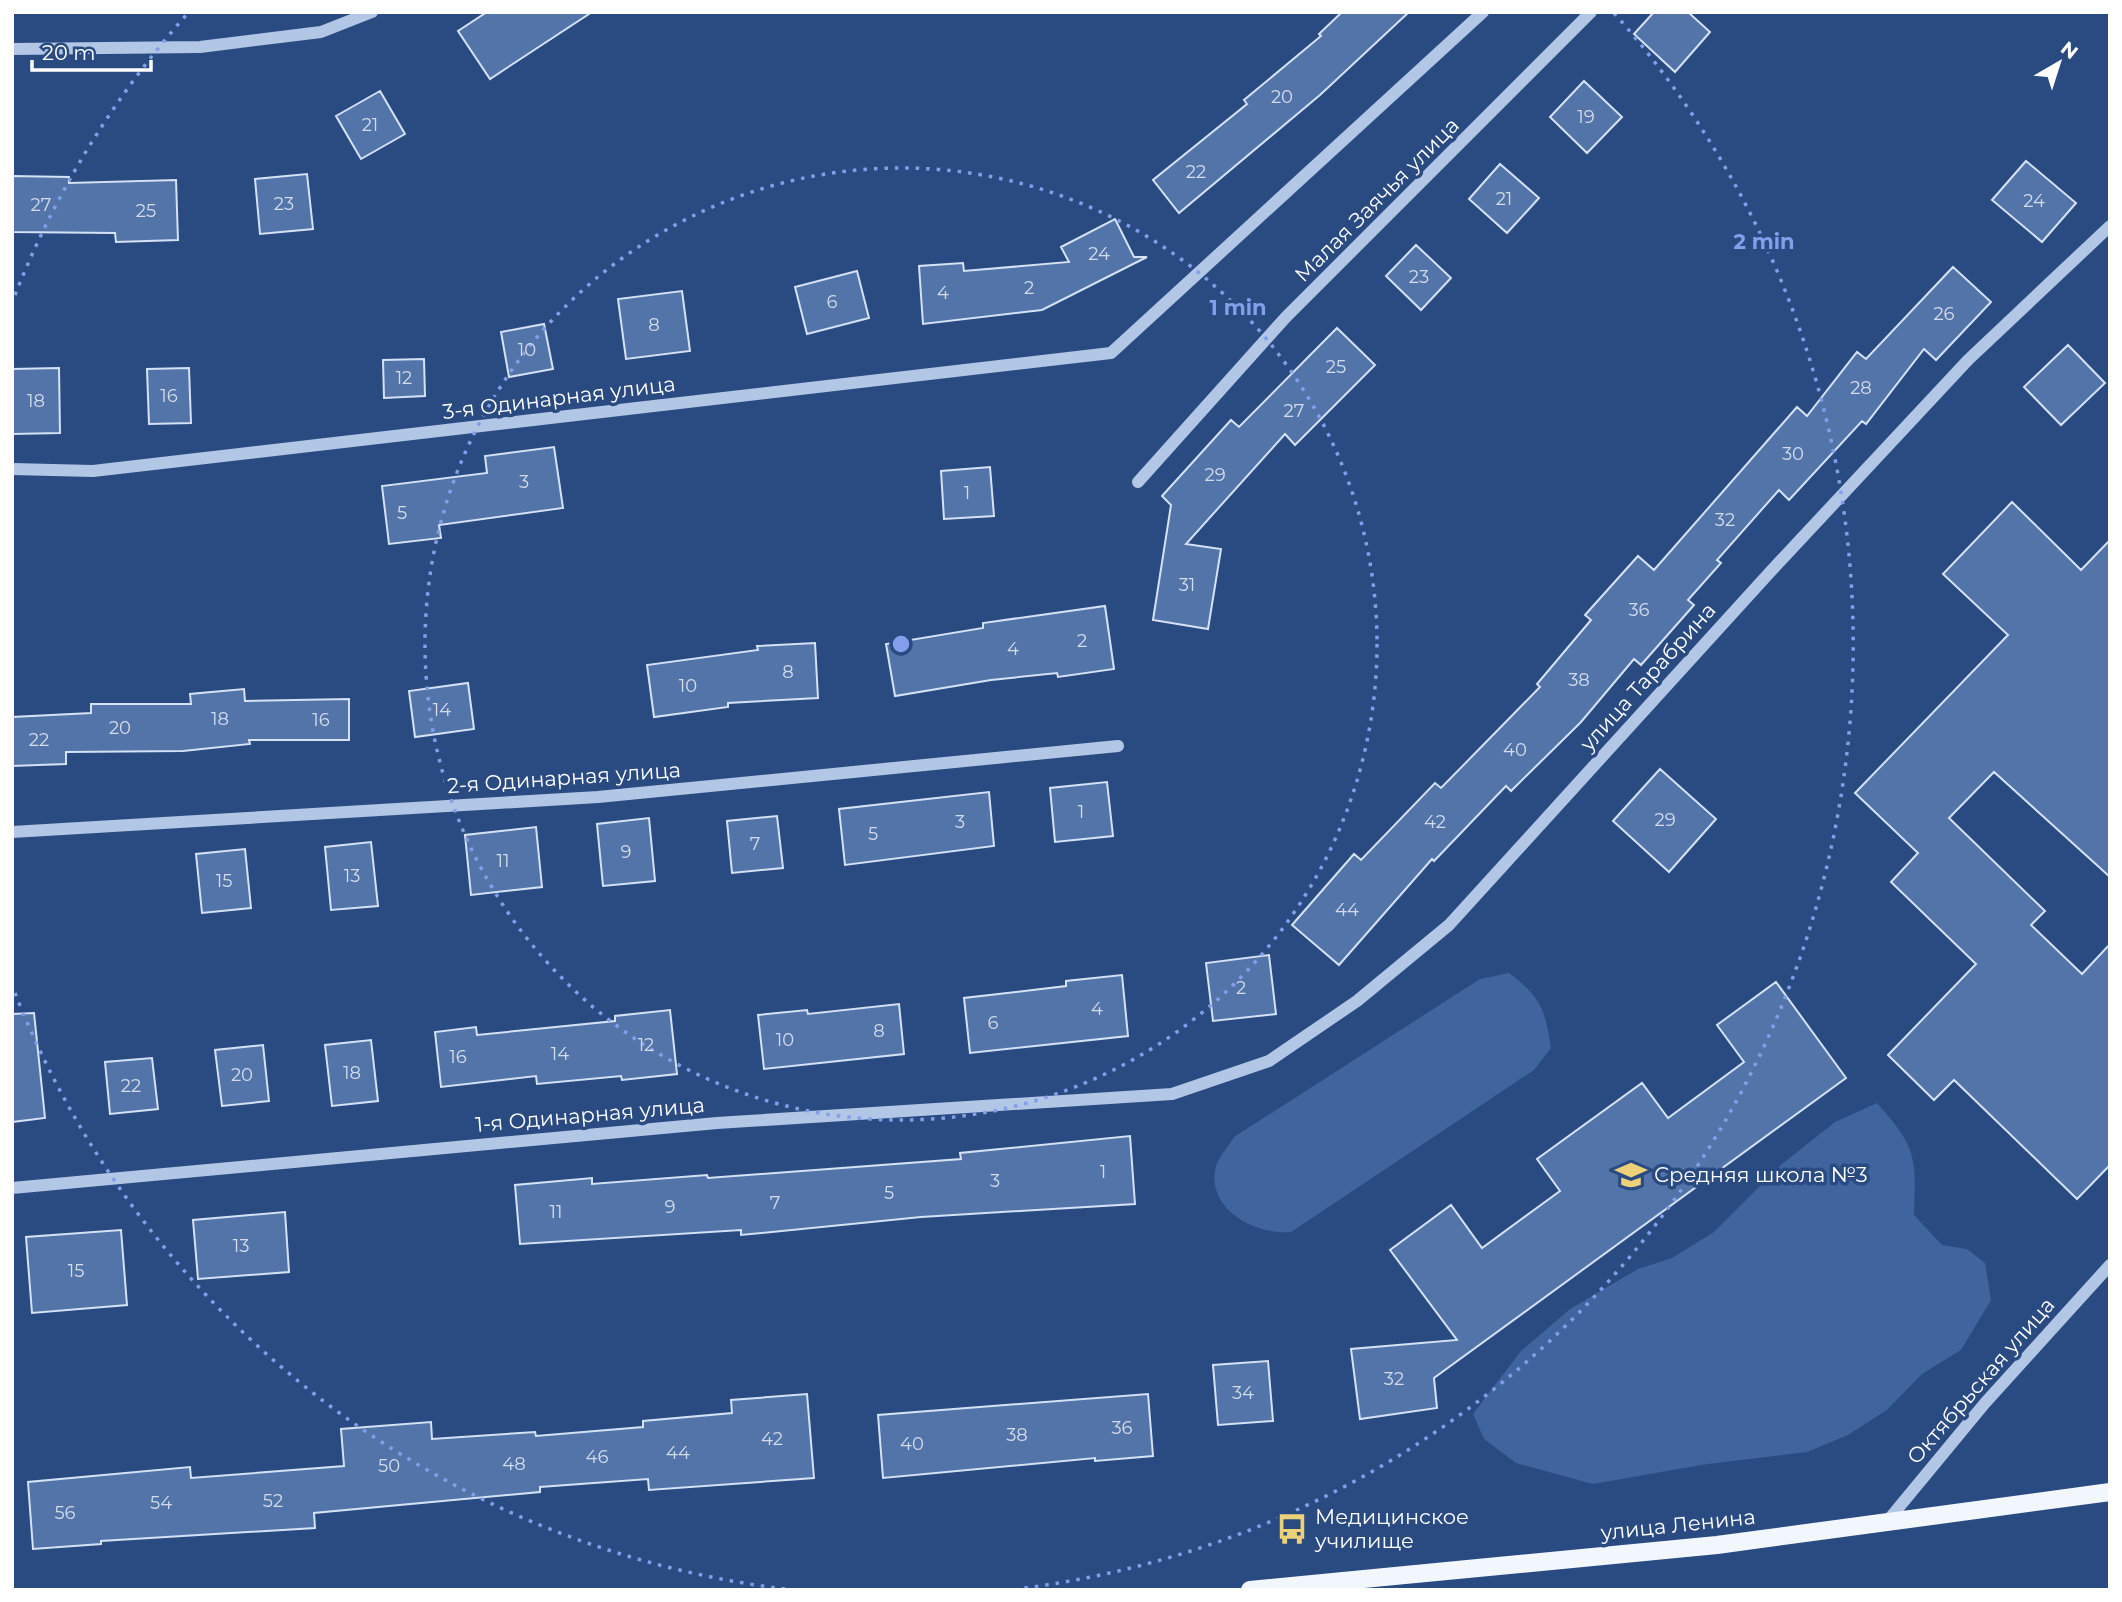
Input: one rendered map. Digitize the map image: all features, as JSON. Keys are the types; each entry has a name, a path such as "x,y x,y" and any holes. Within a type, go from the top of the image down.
{"main road":[{"name":"улица Ленина","path":"1250,1590 1717,1545 2110,1492"}],"street":[{"path":"12,49 200,47 321,32 372,12"},
{"name":"3-я Одинарная улица","path":"12,469 93,471 1111,353 1483,12"},
{"name":"Малая Заячья улица","path":"1138,482 1286,317 1591,12"},
{"name":"улица Тарабрина","path":"1172,1094 1269,1061 1357,1001 1449,925 1771,571 1968,360 2110,226"},
{"name":"2-я Одинарная улица","path":"12,832 598,797 1118,746"},
{"name":"1-я Одинарная улица","path":"12,1188 717,1123 1172,1094"},
{"name":"Октябрьская улица","path":"1884,1524 1985,1403 2110,1265"}],"shaded area":[{"path":"1509,973 1535,997 1544,1013 1551,1048 1534,1070 1291,1232 1277,1232 1249,1224 1225,1207 1218,1195 1216,1166 1234,1137 1480,979"},
{"path":"1877,1103 1900,1131 1911,1154 1915,1179 1914,1215 1942,1245 1967,1249 1985,1263 1991,1300 1961,1350 1922,1374 1887,1410 1848,1435 1807,1452 1701,1465 1593,1484 1516,1463 1484,1439 1473,1414 1521,1351 1570,1309 1638,1269 1672,1258 1714,1232 1782,1164 1835,1122"}],"building":[{"path":"487,12 592,12 490,79 458,31"},
{"path":"1342,12 1409,12 1320,95 1179,213 1153,180 1247,104 1244,100 1321,36 1319,34"},
{"path":"1654,12 1688,12 1710,32 1675,72 1634,34"},
{"path":"1584,81 1622,117 1587,153 1550,117"},
{"path":"380,91 405,134 361,159 336,116"},
{"path":"2026,161 2076,203 2042,242 1992,200"},
{"path":"1500,164 1539,198 1507,233 1469,199"},
{"path":"307,174 313,229 260,234 255,179"},
{"path":"12,176 69,177 69,183 176,180 178,240 116,242 115,233 12,232"},
{"path":"1115,219 1134,257 1147,257 1042,310 923,324 919,266 963,263 964,271 1069,262 1061,247"},
{"path":"1416,245 1451,278 1421,310 1386,276"},
{"path":"1953,267 1991,302 1936,360 1924,349 1866,424 1862,421 1789,500 1779,490 1717,560 1721,563 1688,600 1694,605 1641,665 1634,659 1581,722 1511,791 1506,786 1434,861 1432,859 1339,965 1292,925 1354,854 1361,860 1435,783 1441,788 1540,687 1537,684 1591,620 1585,615 1638,556 1654,570 1797,407 1807,416 1857,352 1866,359"},
{"path":"857,271 869,318 807,334 795,287"},
{"path":"682,291 690,351 626,359 618,299"},
{"path":"544,324 553,369 509,377 501,332"},
{"path":"1337,328 1375,365 1295,445 1285,434 1186,544 1221,549 1208,629 1153,620 1171,505 1162,496 1231,420 1239,427"},
{"path":"2068,345 2105,383 2061,425 2024,387"},
{"path":"424,359 425,396 384,398 383,360"},
{"path":"59,368 60,433 12,434 12,369"},
{"path":"189,368 191,423 149,424 147,369"},
{"path":"554,447 563,508 439,525 441,538 389,544 382,486 487,473 485,456"},
{"path":"990,467 994,516 944,519 941,471"},
{"path":"2012,502 2081,570 2110,540 2110,877 1994,772 1949,818 2045,911 2031,925 2082,974 2110,944 2110,1165 2077,1199 1954,1080 1934,1100 1888,1055 1976,964 1891,882 1918,853 1855,793 2008,635 1943,574"},
{"path":"1105,606 1114,669 1058,677 1057,673 991,680 895,696 886,644 983,628 983,623"},
{"path":"815,643 818,698 728,703 728,707 654,717 647,665 758,650 757,646"},
{"path":"468,683 474,729 415,737 409,691"},
{"path":"244,689 245,701 349,699 349,740 249,740 250,744 183,751 66,752 66,764 12,766 12,717 91,713 91,704 191,704 190,694"},
{"path":"1660,769 1716,819 1669,872 1613,821"},
{"path":"1107,782 1113,836 1055,842 1050,788"},
{"path":"989,792 994,846 845,865 839,809"},
{"path":"777,816 783,868 732,873 727,821"},
{"path":"649,818 655,881 603,886 597,824"},
{"path":"536,827 542,887 471,895 465,835"},
{"path":"371,842 378,906 331,910 325,847"},
{"path":"245,849 251,908 202,913 196,854"},
{"path":"1269,955 1276,1014 1213,1021 1206,963"},
{"path":"1122,975 1128,1036 970,1053 964,998 1066,986 1066,981"},
{"name":"Средняя школа №3","path":"1776,982 1846,1078 1434,1378 1437,1408 1360,1419 1351,1349 1457,1340 1390,1250 1451,1205 1482,1248 1560,1191 1537,1159 1642,1083 1668,1118 1744,1062 1717,1025"},
{"path":"899,1004 904,1054 764,1069 758,1015 807,1010 808,1014"},
{"path":"670,1010 677,1074 537,1084 536,1076 441,1087 435,1032 476,1027 477,1035 615,1021 615,1016"},
{"path":"34,1013 45,1118 12,1122 12,1014"},
{"path":"371,1040 378,1101 332,1106 325,1045"},
{"path":"263,1045 269,1101 222,1106 215,1050"},
{"path":"152,1058 158,1109 110,1114 105,1062"},
{"path":"1130,1136 1135,1204 921,1217 741,1235 741,1230 520,1244 515,1185 592,1178 592,1184 707,1175 708,1178 961,1159 960,1153"},
{"path":"285,1212 289,1272 198,1279 193,1220"},
{"path":"121,1230 127,1305 32,1313 26,1237"},
{"path":"1268,1361 1273,1421 1218,1425 1213,1365"},
{"path":"807,1394 814,1478 649,1490 648,1479 540,1487 540,1492 314,1513 315,1528 101,1541 101,1544 33,1549 28,1482 190,1467 191,1478 344,1466 341,1429 431,1422 432,1439 535,1432 536,1436 643,1427 643,1421 732,1413 731,1400"},
{"path":"1148,1394 1153,1456 1095,1461 1095,1458 883,1478 878,1415"}],"place":[{"name":"Средняя школа №3","path":"1631,1175"},
{"name":"Медицинское училище","path":"1292,1529"}]}
